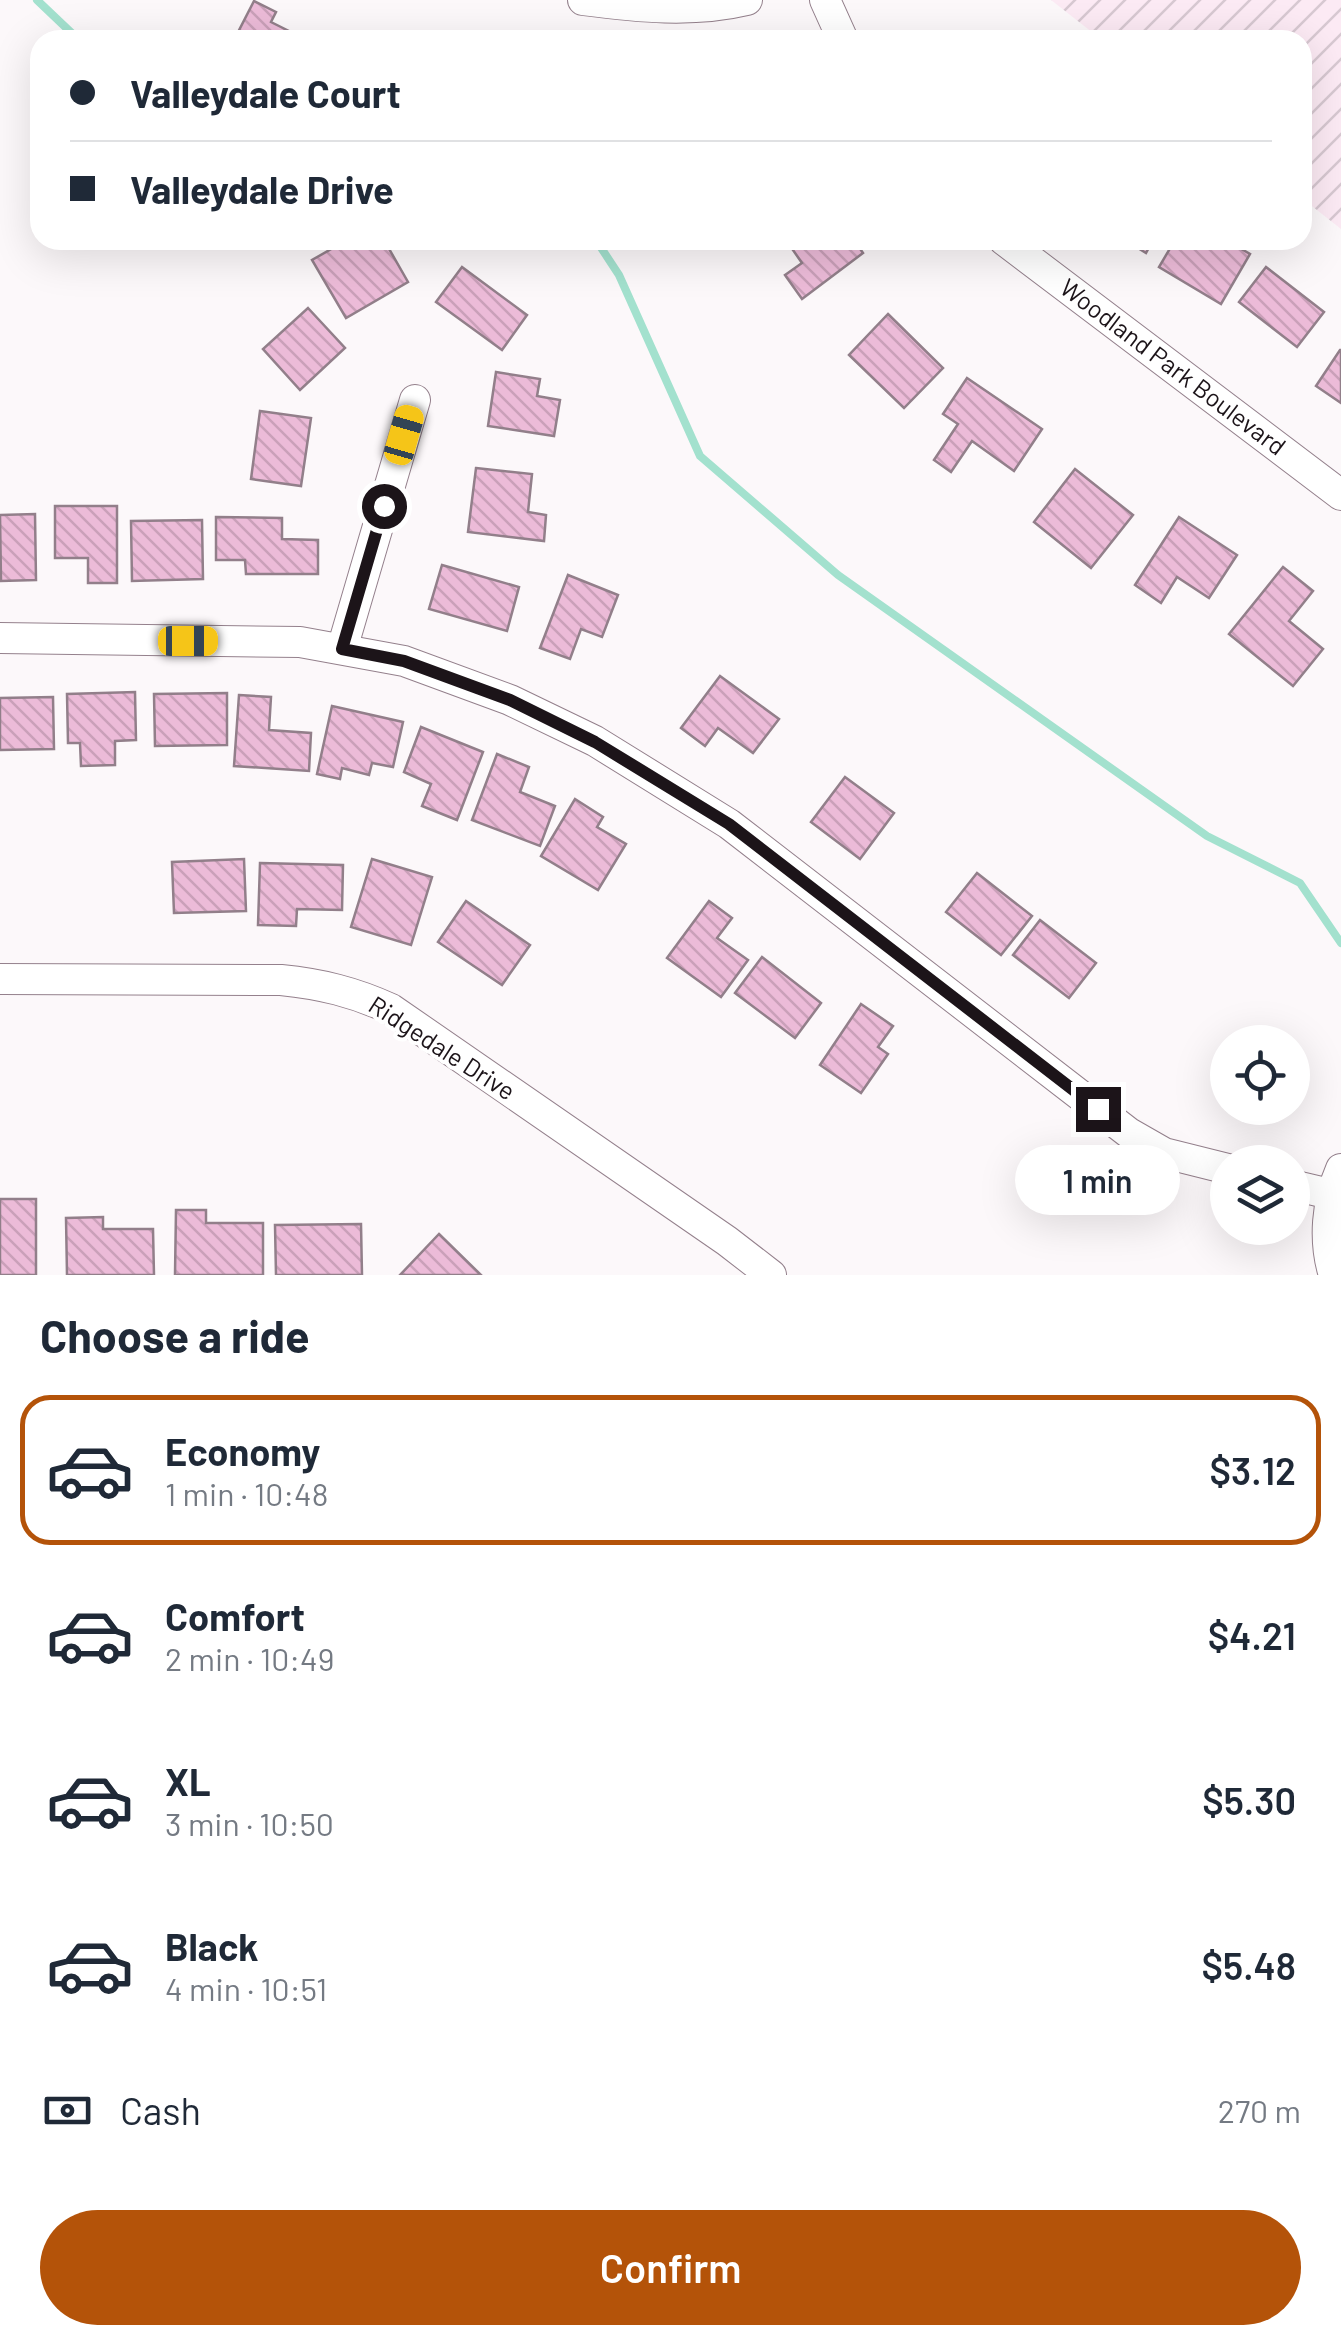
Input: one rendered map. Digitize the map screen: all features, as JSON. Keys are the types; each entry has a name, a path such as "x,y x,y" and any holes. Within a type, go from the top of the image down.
{"street":[{"path":"583,0 680,9 725,6 747,0"},
{"path":"825,0 838,30"},
{"name":"Woodland Park Boulevard","path":"1017,250 1341,494"},
{"path":"342,649 415,400"},
{"path":"0,638 300,642 404,661 492,693 595,742 729,824 1129,1133 1164,1153 1210,1164"},
{"name":"Ridgedale Drive","path":"0,978 280,980 323,984 358,994 391,1009 771,1275"},
{"path":"1310,1183 1336,1182 1329,1234 1334,1275"}],"shaded area":[{"path":"1051,0 1341,0 1341,229 1312,206 1312,30 1089,30"}],"building":[{"path":"254,1 276,12 271,22 287,30 239,30"},
{"path":"330,250 390,250 408,282 346,318 312,260"},
{"path":"793,250 863,253 802,299 785,275 802,263"},
{"path":"1169,250 1243,250 1250,254 1221,304 1159,267"},
{"path":"462,267 527,315 502,350 436,302"},
{"path":"1266,267 1324,312 1297,347 1239,302"},
{"path":"308,308 345,348 300,390 263,349"},
{"path":"888,314 943,368 904,408 849,355"},
{"path":"1341,350 1341,403 1316,386"},
{"path":"496,372 540,379 537,396 560,400 554,436 488,426"},
{"path":"967,378 1042,429 1014,471 972,441 951,472 934,460 958,424 943,414"},
{"path":"260,411 311,418 301,486 251,479"},
{"path":"476,468 532,474 528,512 546,515 544,541 468,532"},
{"path":"1075,469 1133,515 1091,568 1034,522"},
{"path":"55,506 117,506 117,583 88,583 88,558 55,558"},
{"path":"35,514 36,580 1,581 0,515"},
{"path":"216,517 282,518 282,539 318,540 318,574 246,574 245,560 216,560"},
{"path":"1179,517 1237,555 1209,598 1177,577 1161,603 1135,585"},
{"path":"202,520 203,579 132,581 131,521"},
{"path":"442,565 519,587 507,631 429,609"},
{"path":"1283,567 1313,591 1289,621 1323,649 1293,686 1229,634"},
{"path":"568,575 618,595 602,637 581,629 570,659 540,648"},
{"path":"720,676 779,719 753,753 718,728 705,746 681,728"},
{"path":"135,692 136,740 115,741 115,765 81,766 80,743 68,743 67,694"},
{"path":"227,693 227,745 155,746 154,694"},
{"path":"239,695 271,697 269,730 311,733 309,771 234,766"},
{"path":"53,697 54,749 0,750 0,698"},
{"path":"332,706 403,722 393,767 372,763 369,775 342,768 340,779 317,774"},
{"path":"421,727 483,752 457,820 422,806 431,784 404,772"},
{"path":"497,754 529,767 520,792 555,806 540,846 472,820"},
{"path":"845,777 894,813 860,859 811,822"},
{"path":"575,799 603,817 597,827 626,844 598,890 541,856"},
{"path":"244,859 246,911 174,913 172,862"},
{"path":"372,859 432,877 411,945 351,927"},
{"path":"260,863 343,865 342,910 297,909 296,926 258,925"},
{"path":"977,873 1032,916 1001,955 946,912"},
{"path":"466,901 530,945 502,985 438,942"},
{"path":"709,901 732,918 717,938 748,960 721,997 667,958"},
{"path":"1040,920 1096,963 1069,998 1013,955"},
{"path":"762,957 821,1003 795,1038 735,993"},
{"path":"861,1004 893,1026 878,1047 888,1054 861,1093 820,1065"},
{"path":"0,1199 36,1199 36,1275 0,1275"},
{"path":"176,1210 206,1210 206,1223 263,1223 263,1275 175,1275"},
{"path":"103,1217 103,1229 153,1229 154,1275 67,1275 66,1218"},
{"path":"361,1224 362,1275 276,1275 275,1225"},
{"path":"439,1234 481,1275 400,1275"}],"waterway":[{"path":"37,0 68,30"},
{"path":"603,250 619,275 700,456 838,575 1207,836 1300,883 1341,943"}],"route":[{"path":"384,506 342,649 404,661 510,700 595,742 729,824 1098,1109"}]}
